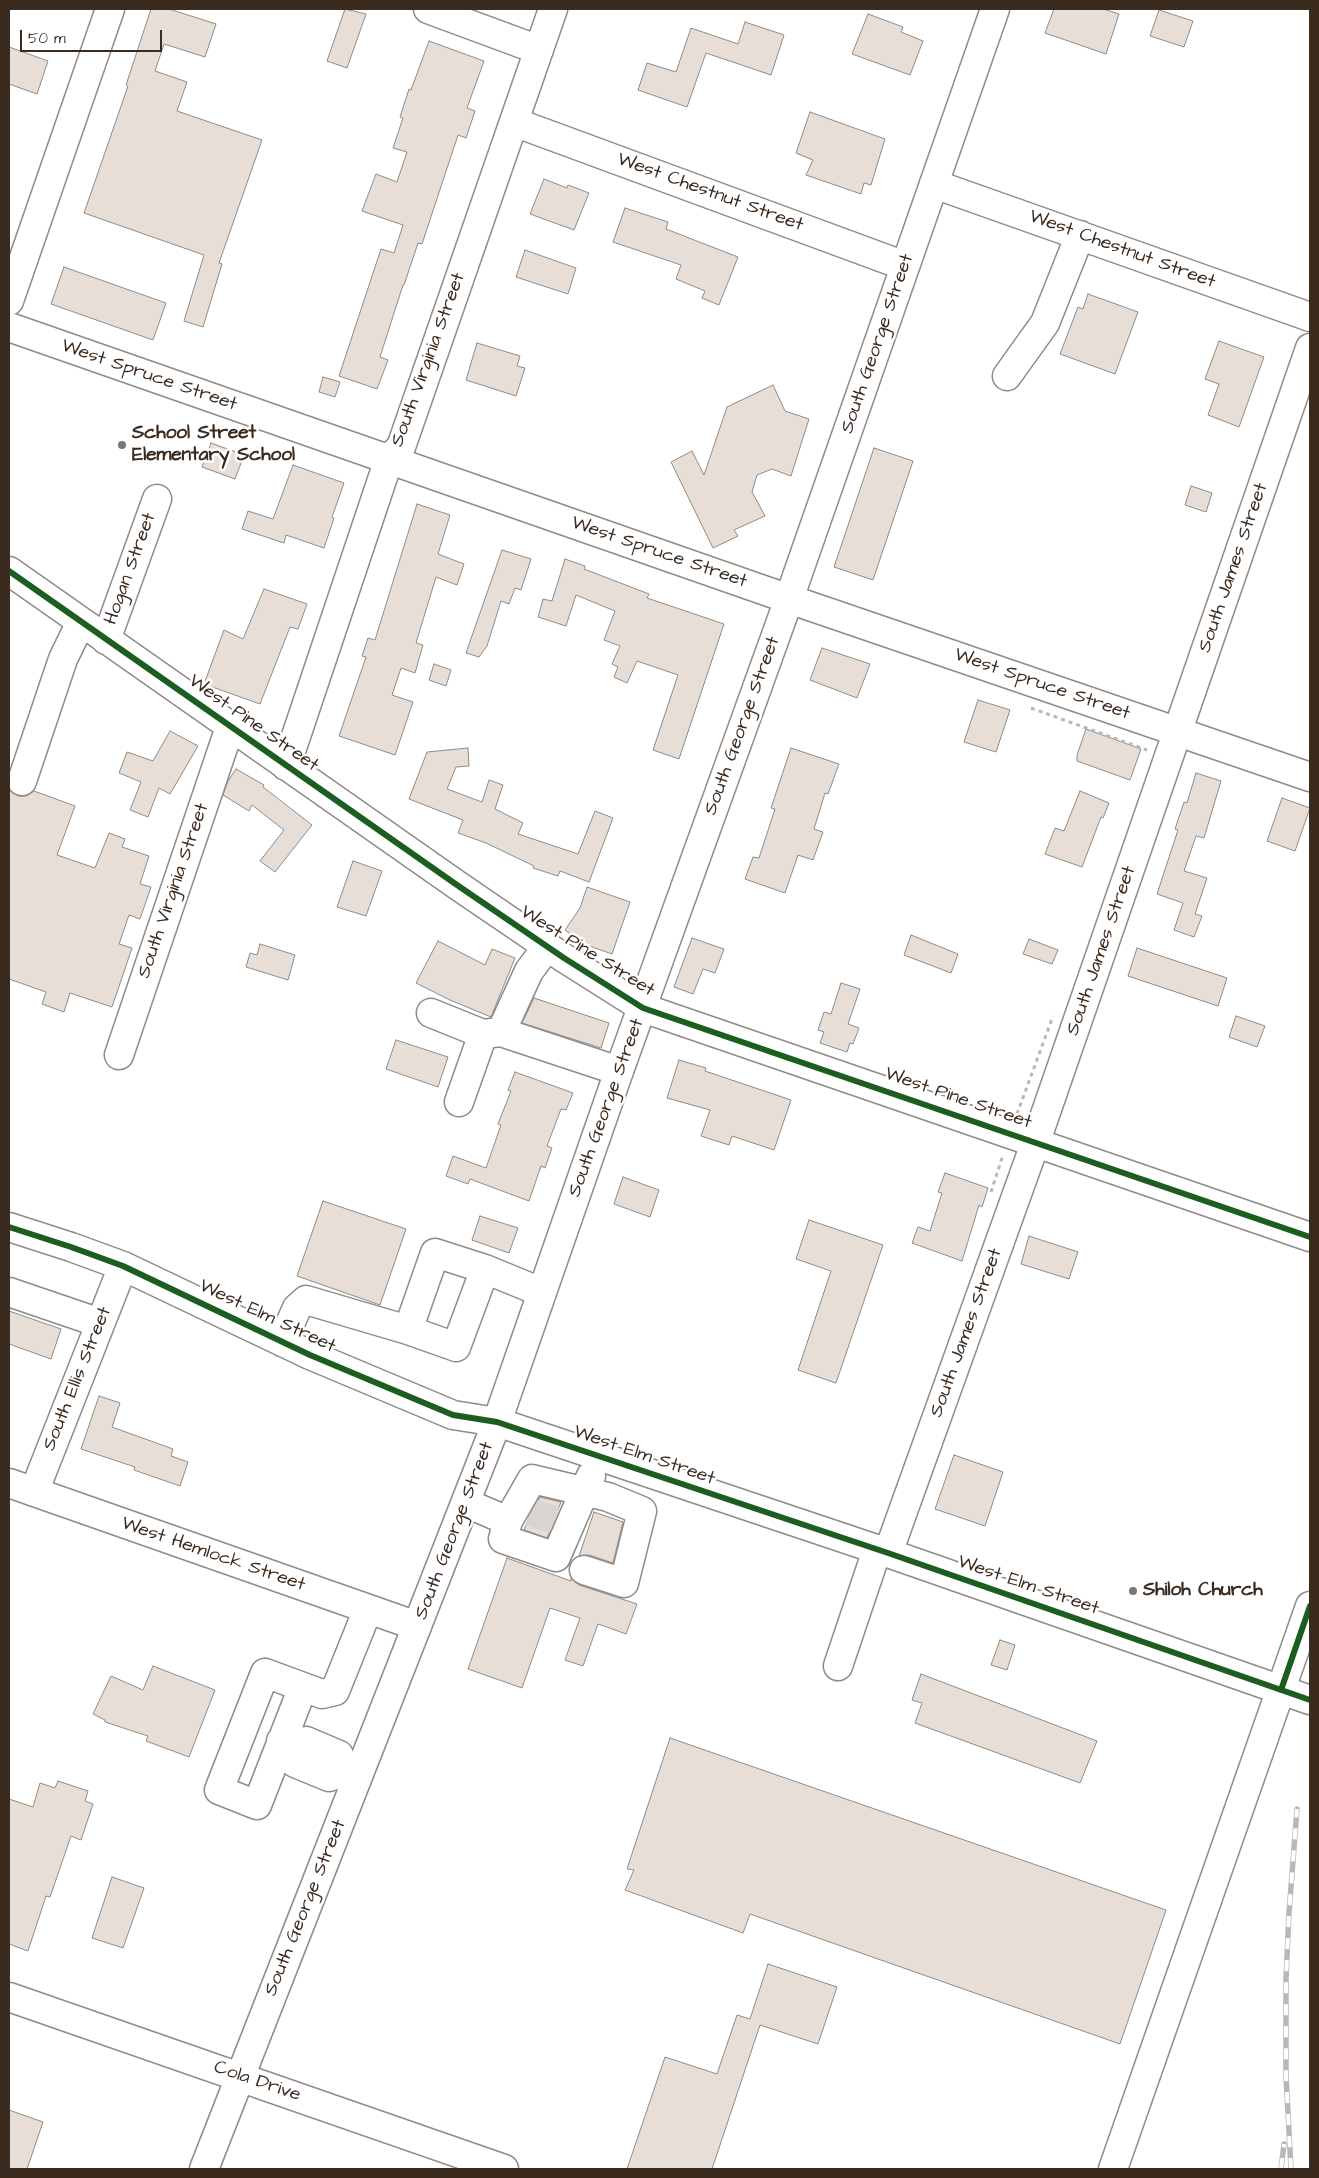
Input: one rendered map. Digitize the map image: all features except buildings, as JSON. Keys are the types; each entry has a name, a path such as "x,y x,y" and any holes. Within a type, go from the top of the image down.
{"street":[{"path":"9,301 110,9"},
{"path":"428,9 539,50"},
{"name":"South Virginia Street","path":"286,766 389,459 401,447 553,9"},
{"name":"South George Street","path":"204,2169 352,1774 417,1626 497,1422 619,1071 789,599 995,9"},
{"name":"West Chestnut Street","path":"514,122 905,266"},
{"name":"West Chestnut Street","path":"934,184 1310,317"},
{"path":"1007,376 1045,322 1080,235"},
{"name":"West Spruce Street","path":"9,327 789,599 1310,777"},
{"name":"South James Street","path":"838,1666 1036,1142 1310,348"},
{"name":"Hogan Street","path":"106,640 157,499"},
{"name":"West Pine Street","path":"9,571 547,947 642,1008 1310,1237"},
{"path":"22,781 63,659 81,622"},
{"name":"South Virginia Street","path":"119,1055 230,727"},
{"path":"459,1102 492,1033 547,947"},
{"path":"431,1013 619,1071"},
{"name":"West Elm Street","path":"9,1227 71,1246 123,1266 282,1342 453,1415 497,1422 883,1551 1310,1700"},
{"path":"408,1330 435,1253 484,1269 541,1292"},
{"name":"South Ellis Street","path":"21,1487 100,1323 123,1266"},
{"path":"282,1342 297,1308 306,1300 408,1330 456,1347 484,1269"},
{"path":"9,1292 100,1323"},
{"path":"466,1503 536,1516 584,1492 599,1456"},
{"path":"624,1504 636,1469"},
{"path":"536,1516 532,1479 608,1497 642,1512 624,1582 584,1570"},
{"name":"West Hemlock Street","path":"21,1487 417,1626"},
{"path":"1113,2169 1310,1606"},
{"path":"303,1687 286,1743 257,1805 219,1790 265,1673 303,1687 322,1694 334,1691 368,1609"},
{"path":"286,1743 295,1763 329,1777 352,1774"},
{"name":"Cola Drive","path":"9,1997 504,2169"}],"tunnel":[{"path":"530,1512 555,1520"}],"railway":[{"path":"1291,2169 1286,2076 1286,1979 1297,1809"},
{"path":"1281,2169 1284,2144"}],"cycle path":[{"path":"9,571 457,885 564,958 643,1008 1310,1237"},
{"path":"9,1227 123,1266 310,1355 453,1415 497,1422 888,1553 1310,1700"},
{"path":"1281,1690 1310,1606"}],"place":[{"name":"School Street Elementary School","path":"122,445"},
{"name":"Shiloh Church","path":"1133,1591"}]}
